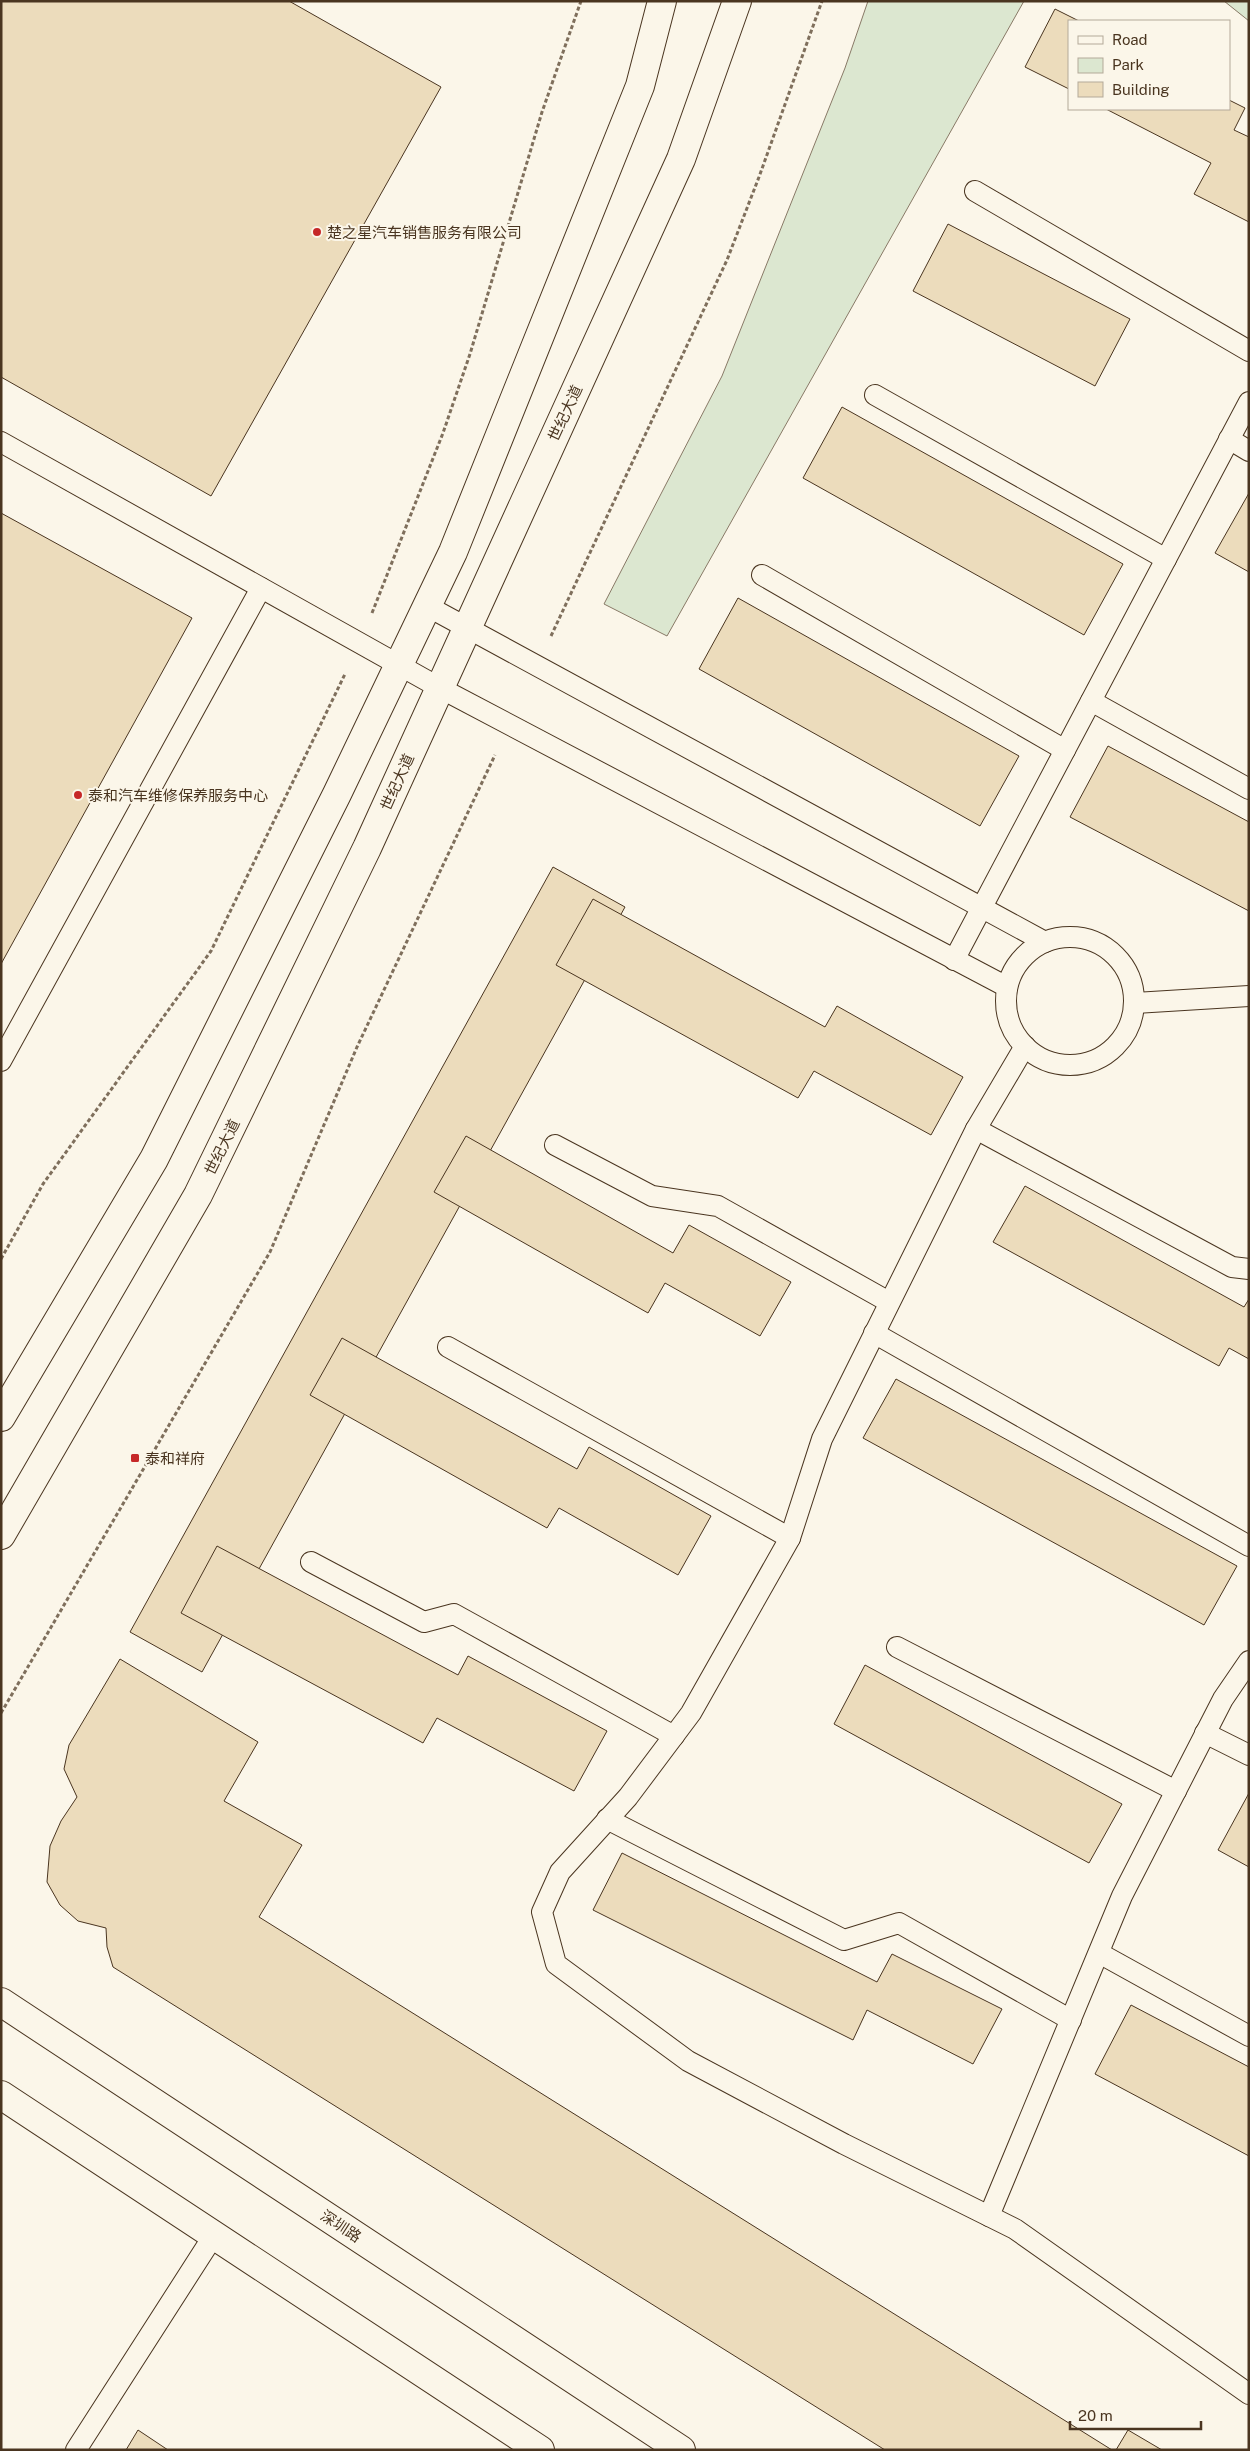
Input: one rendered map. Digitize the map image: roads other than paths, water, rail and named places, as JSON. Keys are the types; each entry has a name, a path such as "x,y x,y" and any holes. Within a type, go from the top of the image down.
{"street":[{"path":"1,1417 154,1159 400,664 457,544 640,86 662,1"},
{"name":"世纪大道","path":"1,1535 198,1195 367,848 680,158 737,1"},
{"name":"深圳路","path":"1,2002 681,2450"},
{"path":"1,2095 540,2450"}],"lane":[{"path":"975,191 1249,351"},
{"path":"875,395 1166,559"},
{"path":"954,960 1249,402"},
{"path":"1229,439 1249,451"},
{"path":"1,442 440,688 1007,987"},
{"path":"762,575 1065,750"},
{"path":"1,1061 262,588"},
{"path":"427,606 1045,942"},
{"path":"1091,701 1249,789"},
{"path":"1065,937 1087,939 1106,948 1122,963 1131,982 1135,1003 1130,1024 1120,1042 1104,1056 1084,1064 1063,1065 1042,1059 1025,1046 1013,1029 1006,1009 1007,987 1015,969 1028,953 1045,942 1065,937"},
{"path":"1135,1003 1249,996"},
{"path":"1025,1046 976,1129 822,1439 790,1538 691,1713 628,1797 560,1872 542,1912 556,1964 688,2061 844,2144 1015,2229 1249,2394"},
{"path":"976,1129 1232,1267 1249,1269"},
{"path":"555,1145 652,1196 718,1206 889,1302"},
{"path":"874,1333 1249,1546"},
{"path":"448,1347 790,1538"},
{"path":"311,1562 424,1622 454,1614 674,1736"},
{"path":"897,1646 1176,1791"},
{"path":"989,2216 1122,1896 1223,1699 1249,1661"},
{"path":"1205,1733 1249,1755"},
{"path":"607,1819 844,1940 899,1923 1071,2020"},
{"path":"1099,1953 1249,2036"},
{"path":"76,2450 214,2235"}],"place":[{"name":"楚之星汽车销售服务有限公司","path":"317,232"},
{"name":"泰和汽车维修保养服务中心","path":"78,795"},
{"name":"泰和祥府","path":"135,1458"}]}
